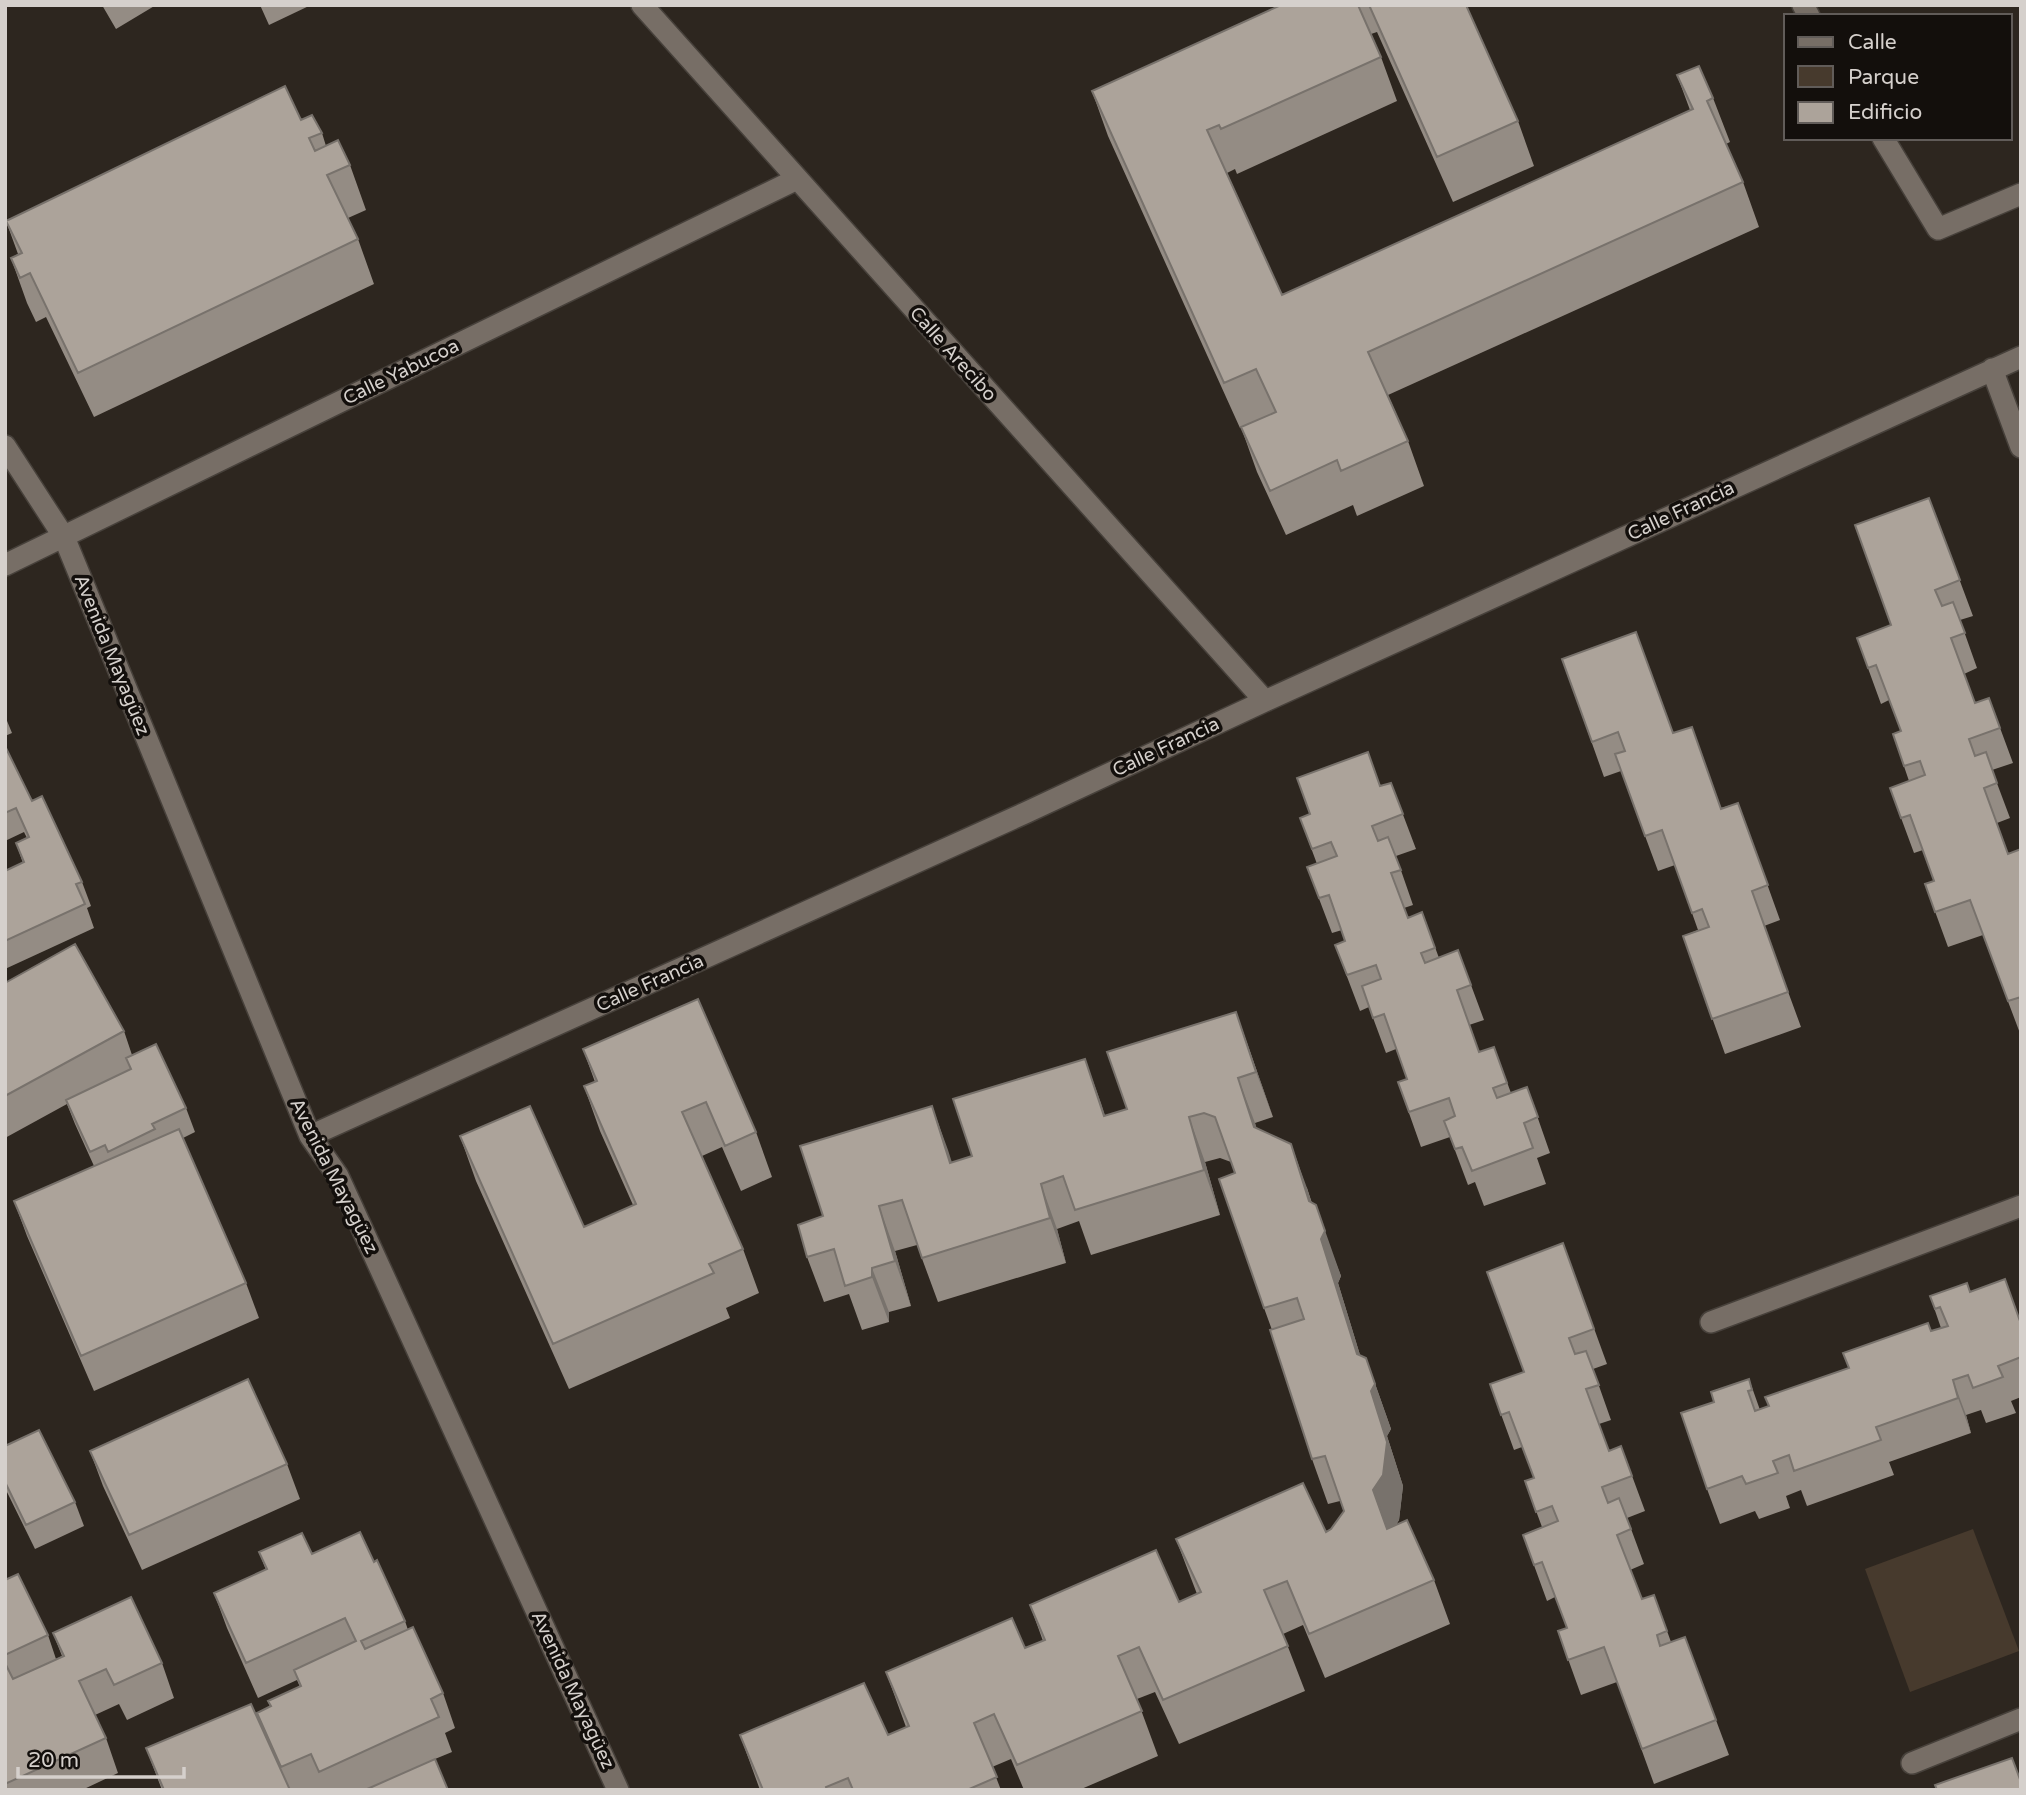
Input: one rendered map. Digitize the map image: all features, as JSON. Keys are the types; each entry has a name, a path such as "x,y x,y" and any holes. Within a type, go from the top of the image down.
{"street":[{"name":"Calle Arecibo","path":"642,5 1265,701"},
{"path":"1884,140 1938,229 2021,194"},
{"name":"Calle Yabucoa","path":"5,565 797,179"},
{"name":"Calle Francia","path":"310,1136 1025,813 2021,357"},
{"path":"1992,369 2021,447"},
{"name":"Avenida Mayagüez","path":"5,446 64,537 310,1136 338,1176 618,1790"},
{"path":"1710,1321 2021,1206"},
{"path":"1912,1763 2021,1719"}],"green space":[{"path":"1973,1529 2019,1651 1910,1692 1865,1569"}],"building":[{"path":"1281,5 1358,5 1381,57 1221,129 1219,125 1207,130 1282,295 1693,109 1677,75 1699,66 1713,98 1707,101 1743,182 1368,352 1408,441 1341,471 1337,460 1270,491 1241,427 1276,412 1256,369 1224,383 1092,91"},
{"path":"1369,5 1466,5 1518,121 1437,157"},
{"path":"285,86 301,120 312,115 322,133 309,138 315,151 338,140 350,165 327,175 358,239 78,373 30,273 20,278 11,258 22,253 6,221"},
{"path":"1929,498 1960,580 1935,590 1942,606 1953,602 1965,633 1951,638 1975,703 1989,698 2000,728 1969,739 1975,756 1986,752 1997,783 1984,788 2008,854 2021,849 2021,997 2008,1001 1970,900 1935,912 1925,884 1934,881 1910,815 1901,818 1890,788 1925,775 1920,761 1904,766 1893,734 1901,731 1876,665 1868,668 1857,638 1891,625 1855,525"},
{"path":"1636,632 1673,733 1692,727 1721,809 1738,803 1768,885 1752,891 1788,992 1712,1019 1683,936 1709,927 1702,909 1692,913 1662,830 1645,836 1615,754 1625,751 1618,732 1592,742 1562,659"},
{"path":"5,746 32,801 42,796 82,882 76,884 85,904 5,941 5,871 24,862 16,843 29,837 16,808 5,813"},
{"path":"1368,752 1380,786 1391,783 1403,814 1372,826 1378,841 1388,837 1401,870 1391,873 1408,918 1422,912 1435,948 1421,953 1425,963 1458,950 1471,985 1457,990 1479,1052 1494,1047 1507,1083 1493,1088 1497,1098 1527,1087 1538,1117 1524,1123 1533,1148 1472,1171 1462,1147 1455,1149 1444,1121 1455,1116 1449,1098 1409,1112 1398,1082 1407,1079 1384,1014 1373,1018 1362,986 1381,979 1376,965 1347,975 1335,945 1345,941 1329,895 1319,898 1307,867 1337,856 1331,842 1312,849 1300,818 1310,814 1297,778"},
{"path":"75,944 124,1031 5,1096 5,983"},
{"path":"698,999 756,1132 725,1146 706,1102 682,1112 743,1249 709,1264 714,1273 553,1344 460,1136 530,1106 584,1227 636,1204 584,1086 597,1081 583,1049"},
{"path":"1236,1012 1256,1072 1238,1078 1254,1127 1291,1144 1309,1201 1316,1205 1325,1231 1321,1239 1357,1354 1366,1358 1375,1384 1371,1391 1387,1442 1383,1475 1373,1490 1387,1529 1407,1520 1434,1580 1309,1634 1287,1581 1264,1590 1288,1646 1163,1700 1139,1647 1118,1656 1142,1711 1017,1765 994,1714 974,1723 997,1777 967,1790 853,1790 848,1778 826,1787 827,1790 763,1790 740,1735 864,1683 888,1735 909,1726 886,1672 1012,1618 1025,1648 1045,1640 1030,1605 1156,1550 1179,1602 1201,1592 1176,1539 1303,1483 1326,1532 1344,1511 1325,1456 1312,1459 1270,1330 1304,1319 1297,1298 1264,1308 1219,1179 1235,1173 1215,1117 1204,1113 1189,1117 1204,1170 1075,1210 1063,1176 1041,1184 1050,1218 922,1258 902,1200 879,1206 895,1261 872,1268 872,1277 845,1286 834,1249 807,1257 798,1225 823,1216 800,1146 932,1106 950,1163 972,1156 953,1099 1085,1059 1104,1116 1127,1109 1107,1052"},
{"path":"156,1044 186,1108 152,1124 155,1129 108,1152 105,1145 90,1152 66,1100 131,1069 126,1058"},
{"path":"179,1129 246,1283 81,1356 14,1201"},
{"path":"1563,1243 1594,1329 1569,1338 1575,1354 1586,1351 1599,1385 1586,1389 1609,1451 1621,1446 1632,1476 1602,1487 1608,1503 1619,1498 1631,1529 1617,1535 1642,1599 1654,1595 1667,1631 1657,1635 1660,1646 1685,1637 1716,1720 1642,1749 1604,1647 1568,1660 1558,1631 1567,1628 1542,1562 1534,1565 1523,1535 1558,1521 1552,1506 1536,1512 1525,1481 1534,1478 1509,1412 1501,1415 1490,1384 1524,1372 1487,1272"},
{"path":"2005,1279 2021,1324 2021,1357 1998,1366 2003,1377 1973,1388 1968,1375 1953,1380 1958,1398 1876,1427 1881,1440 1794,1471 1789,1455 1773,1461 1778,1473 1746,1484 1742,1476 1707,1489 1681,1413 1714,1402 1711,1392 1749,1379 1752,1390 1748,1391 1755,1411 1769,1406 1765,1397 1849,1368 1843,1353 1928,1323 1931,1331 1948,1326 1940,1307 1935,1309 1930,1296 1967,1283 1970,1292"},
{"path":"248,1379 287,1464 129,1535 90,1451"},
{"path":"39,1430 75,1502 26,1525 5,1482 5,1446"},
{"path":"360,1532 374,1562 377,1560 405,1621 361,1641 365,1649 413,1627 443,1693 431,1699 439,1717 319,1772 311,1754 281,1767 257,1713 271,1706 268,1701 301,1686 294,1670 356,1641 345,1618 246,1663 214,1593 267,1569 259,1552 302,1533 312,1554"},
{"path":"18,1574 48,1635 5,1655 5,1580"},
{"path":"131,1597 162,1663 114,1685 106,1669 79,1681 106,1738 5,1784 5,1663 13,1679 64,1656 53,1633"},
{"path":"251,1704 290,1790 164,1790 146,1748"},
{"path":"2012,1758 2021,1782 2021,1790 1937,1790 1935,1785"},
{"path":"435,1759 448,1790 365,1790"}]}
